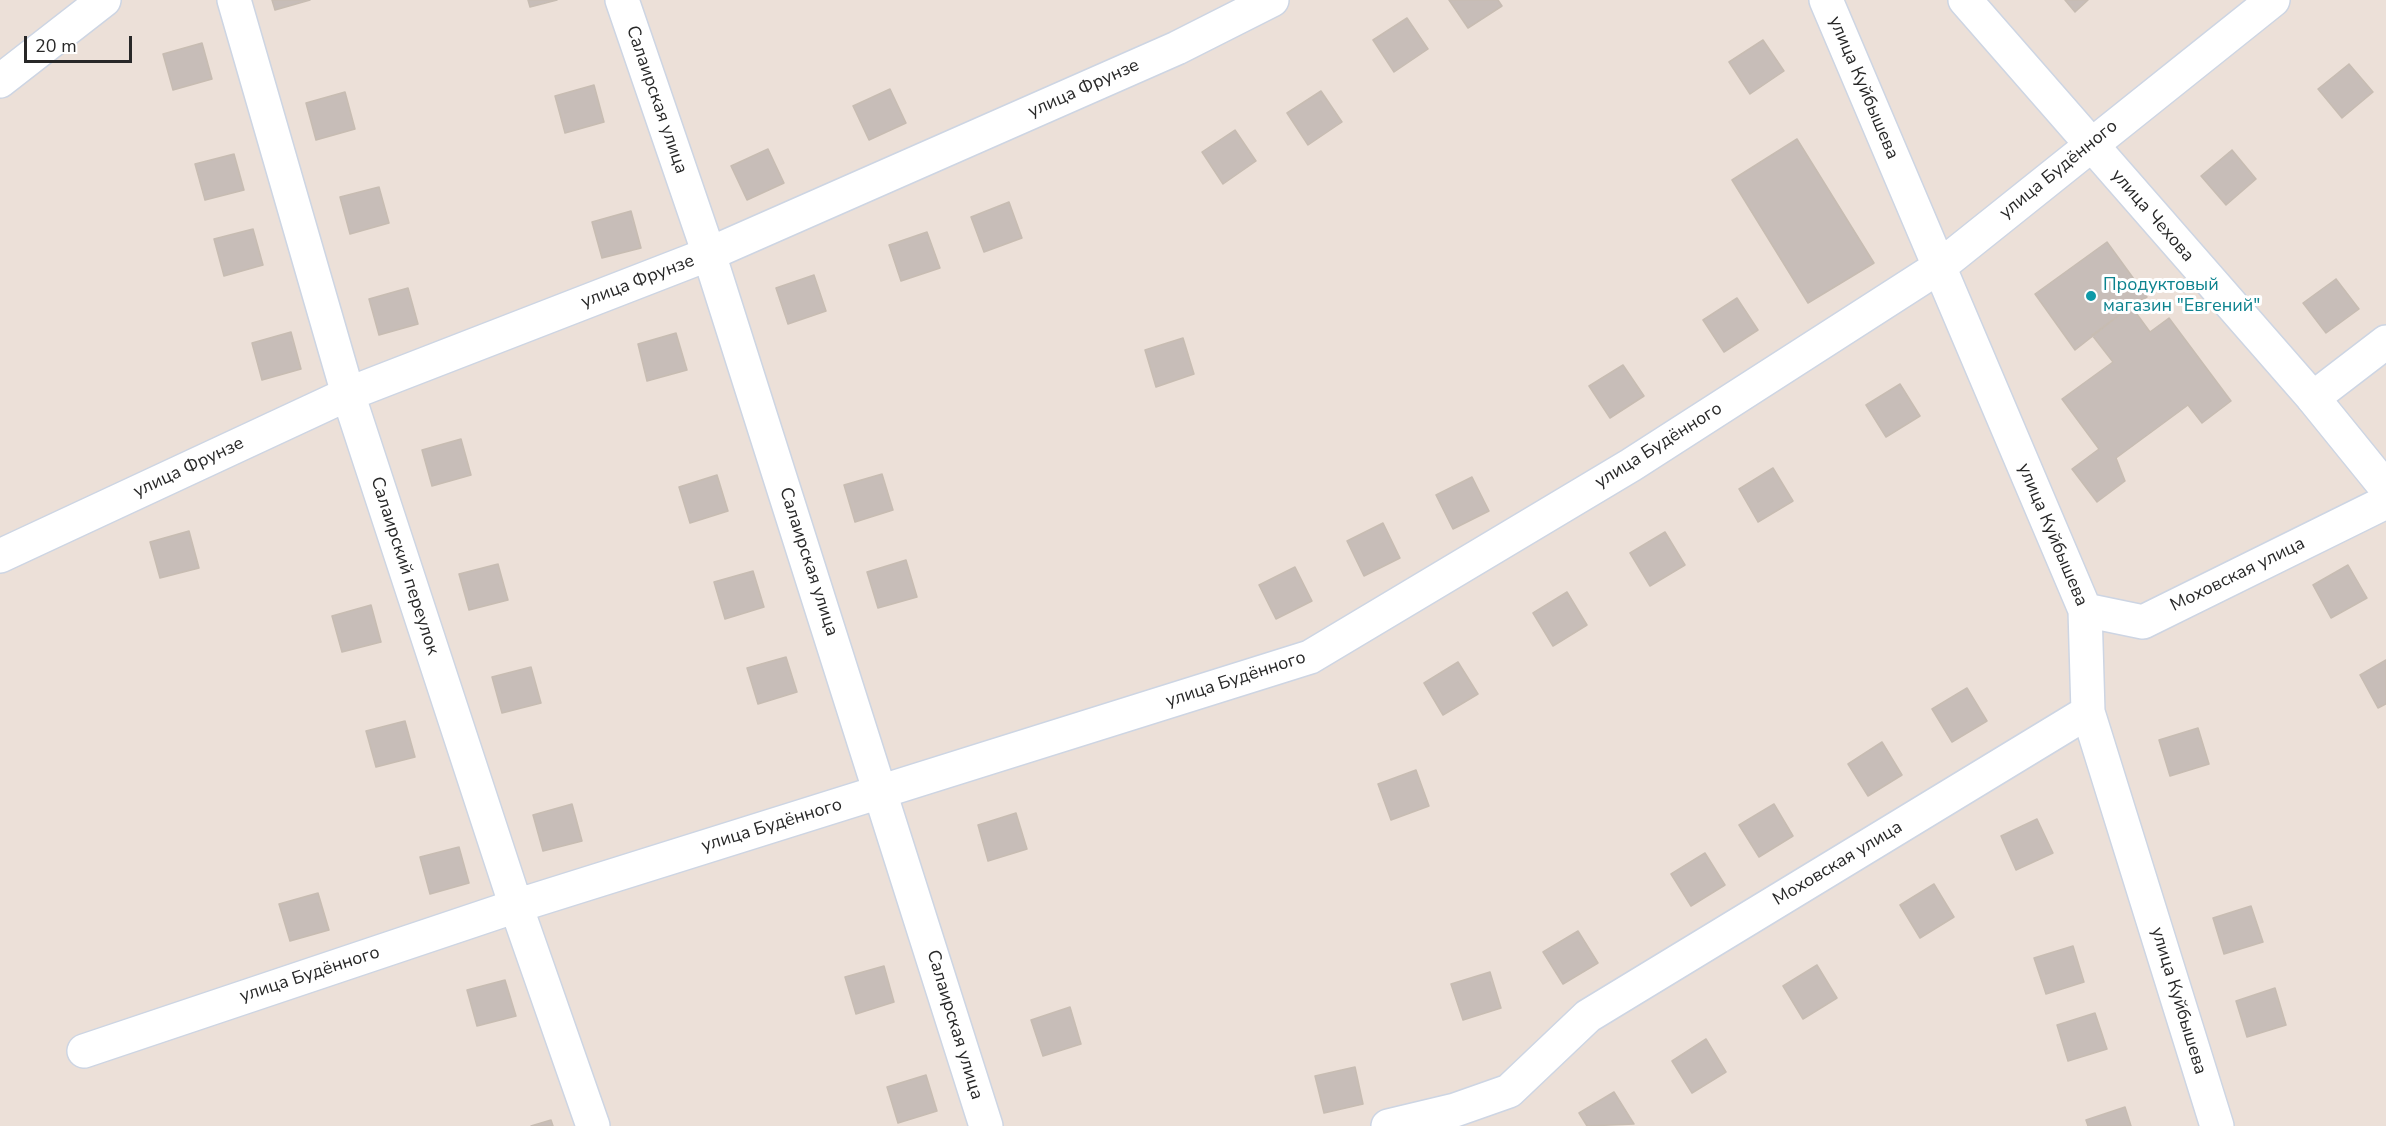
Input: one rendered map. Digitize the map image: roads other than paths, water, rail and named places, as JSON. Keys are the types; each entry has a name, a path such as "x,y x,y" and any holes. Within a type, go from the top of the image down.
{"street":[{"path":"0,81 104,0"},
{"name":"Салаирский переулок","path":"234,0 348,394 516,906 593,1126"},
{"name":"Салаирская улица","path":"622,0 709,254 986,1126"},
{"name":"улица Фрунзе","path":"0,556 348,394 709,254 1177,48 1272,0"},
{"name":"улица Куйбышева","path":"1826,0 2085,610 2088,712 2217,1126"},
{"name":"улица Чехова","path":"1965,0 2089,145 2313,398 2386,488"},
{"name":"улица Будённого","path":"84,1051 516,906 1310,657 1631,465 1939,267 2273,0"},
{"path":"2313,398 2386,342"},
{"name":"Моховская улица","path":"2085,610 2143,622 2386,502"},
{"name":"Моховская улица","path":"1388,1126 1455,1110 1509,1091 1588,1016 2088,712"}],"place":[{"name":"Продуктовый магазин \"Евгений\"","path":"2091,296"}]}
